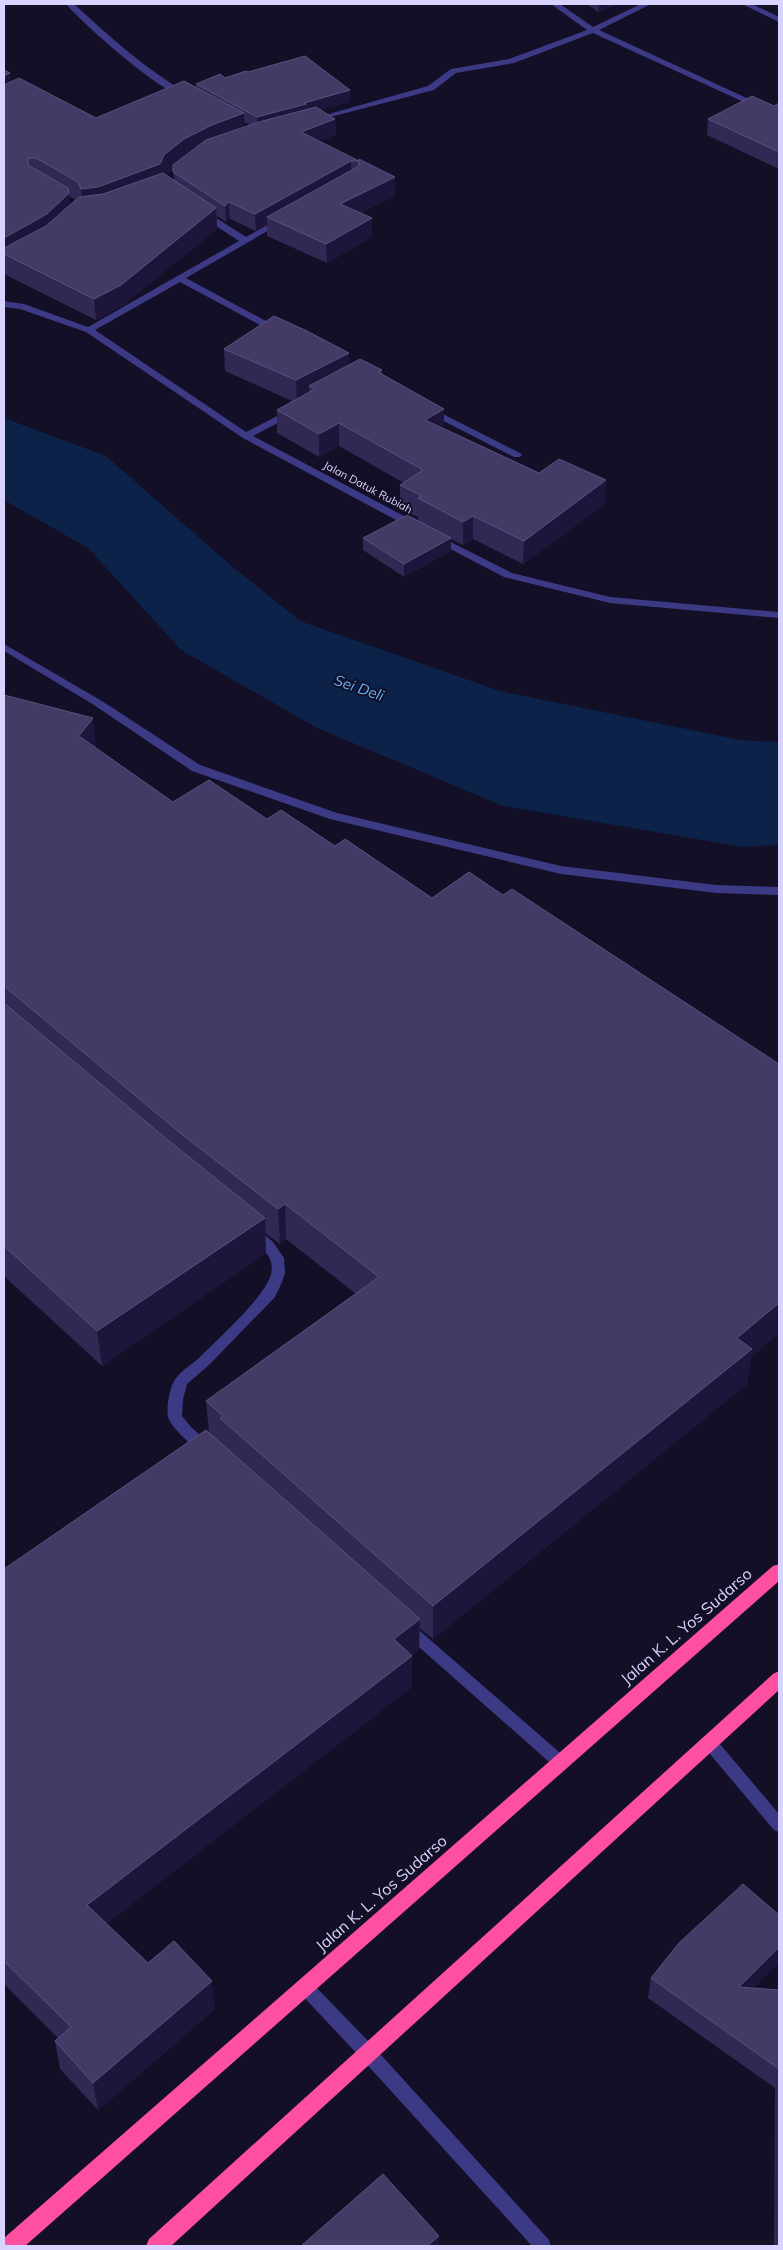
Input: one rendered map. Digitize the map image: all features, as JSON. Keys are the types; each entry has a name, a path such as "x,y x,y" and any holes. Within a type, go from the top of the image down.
{"highway":[{"name":"Jalan K. L. Yos Sudarso","path":"10,2246 779,1571"},
{"path":"156,2246 779,1679"}],"street":[{"path":"70,4 123,53 166,85 191,99"},
{"path":"555,4 594,30 779,116"},
{"path":"302,122 432,88 454,71 511,61 594,30 647,4"},
{"path":"746,4 779,20"},
{"path":"199,211 245,241"},
{"path":"89,330 287,218"},
{"path":"179,278 283,334"},
{"name":"Jalan Datuk Rubiah","path":"4,304 21,306 89,330 246,436 508,576 610,600 779,616"},
{"path":"422,406 517,455"},
{"path":"246,436 299,408"},
{"path":"4,647 98,703 196,768 334,816 561,870 716,889 779,891"},
{"path":"215,1458 186,1431 175,1417 176,1399 181,1381 204,1361 270,1293 275,1282 279,1270 278,1256 272,1247 243,1224"},
{"path":"393,1616 561,1763"},
{"path":"709,1742 779,1825"},
{"path":"305,1987 367,2052 543,2246"}],"water":[{"name":"Sei Deli","path":"4,418 106,456 227,562 300,621 500,691 741,740 779,742 779,845 743,847 503,806 317,728 181,650 88,548 4,500"}],"building":[{"path":"305,56 350,90 257,117 196,84 220,74 225,78"},
{"path":"4,70 10,73 4,76"},
{"path":"19,78 96,118 184,81 244,113 212,125 184,139 164,155 160,164 98,187 81,189 78,182 36,158 28,158 28,165 68,188 69,193 47,214 4,238 4,85"},
{"path":"752,96 774,106 779,103 779,152 708,119"},
{"path":"316,107 335,119 301,132 359,161 351,161 255,214 229,202 225,206 173,172 173,165 206,140 259,122"},
{"path":"359,159 395,177 340,204 372,218 326,244 267,217 359,166"},
{"path":"163,173 216,208 121,285 94,299 4,254 4,248 46,226 79,197 103,194"},
{"path":"274,316 349,353 296,380 224,349"},
{"path":"360,359 382,370 378,372 444,409 425,420 539,473 559,459 606,480 524,541 473,516 463,522 418,498 422,496 400,485 423,470 339,423 319,434 277,410 315,389 309,386"},
{"path":"407,515 451,538 404,564 363,538"},
{"path":"4,695 93,718 79,736 173,802 209,780 267,819 281,810 335,846 345,839 432,898 469,872 503,895 512,889 779,1064 779,1303 737,1338 752,1349 433,1606 220,1418 223,1416 206,1401 379,1277 285,1204 278,1209 179,1132 4,986"},
{"path":"4,1003 169,1141 265,1218 97,1331 4,1246"},
{"path":"206,1430 420,1619 394,1639 412,1656 87,1905 148,1963 174,1941 212,1981 93,2083 55,2041 71,2027 4,1961 4,1569"},
{"path":"743,1884 779,1915 779,1947 739,1987 779,1990 779,2069 651,1978 679,1943"},
{"path":"383,2174 439,2236 427,2246 301,2246"}]}
